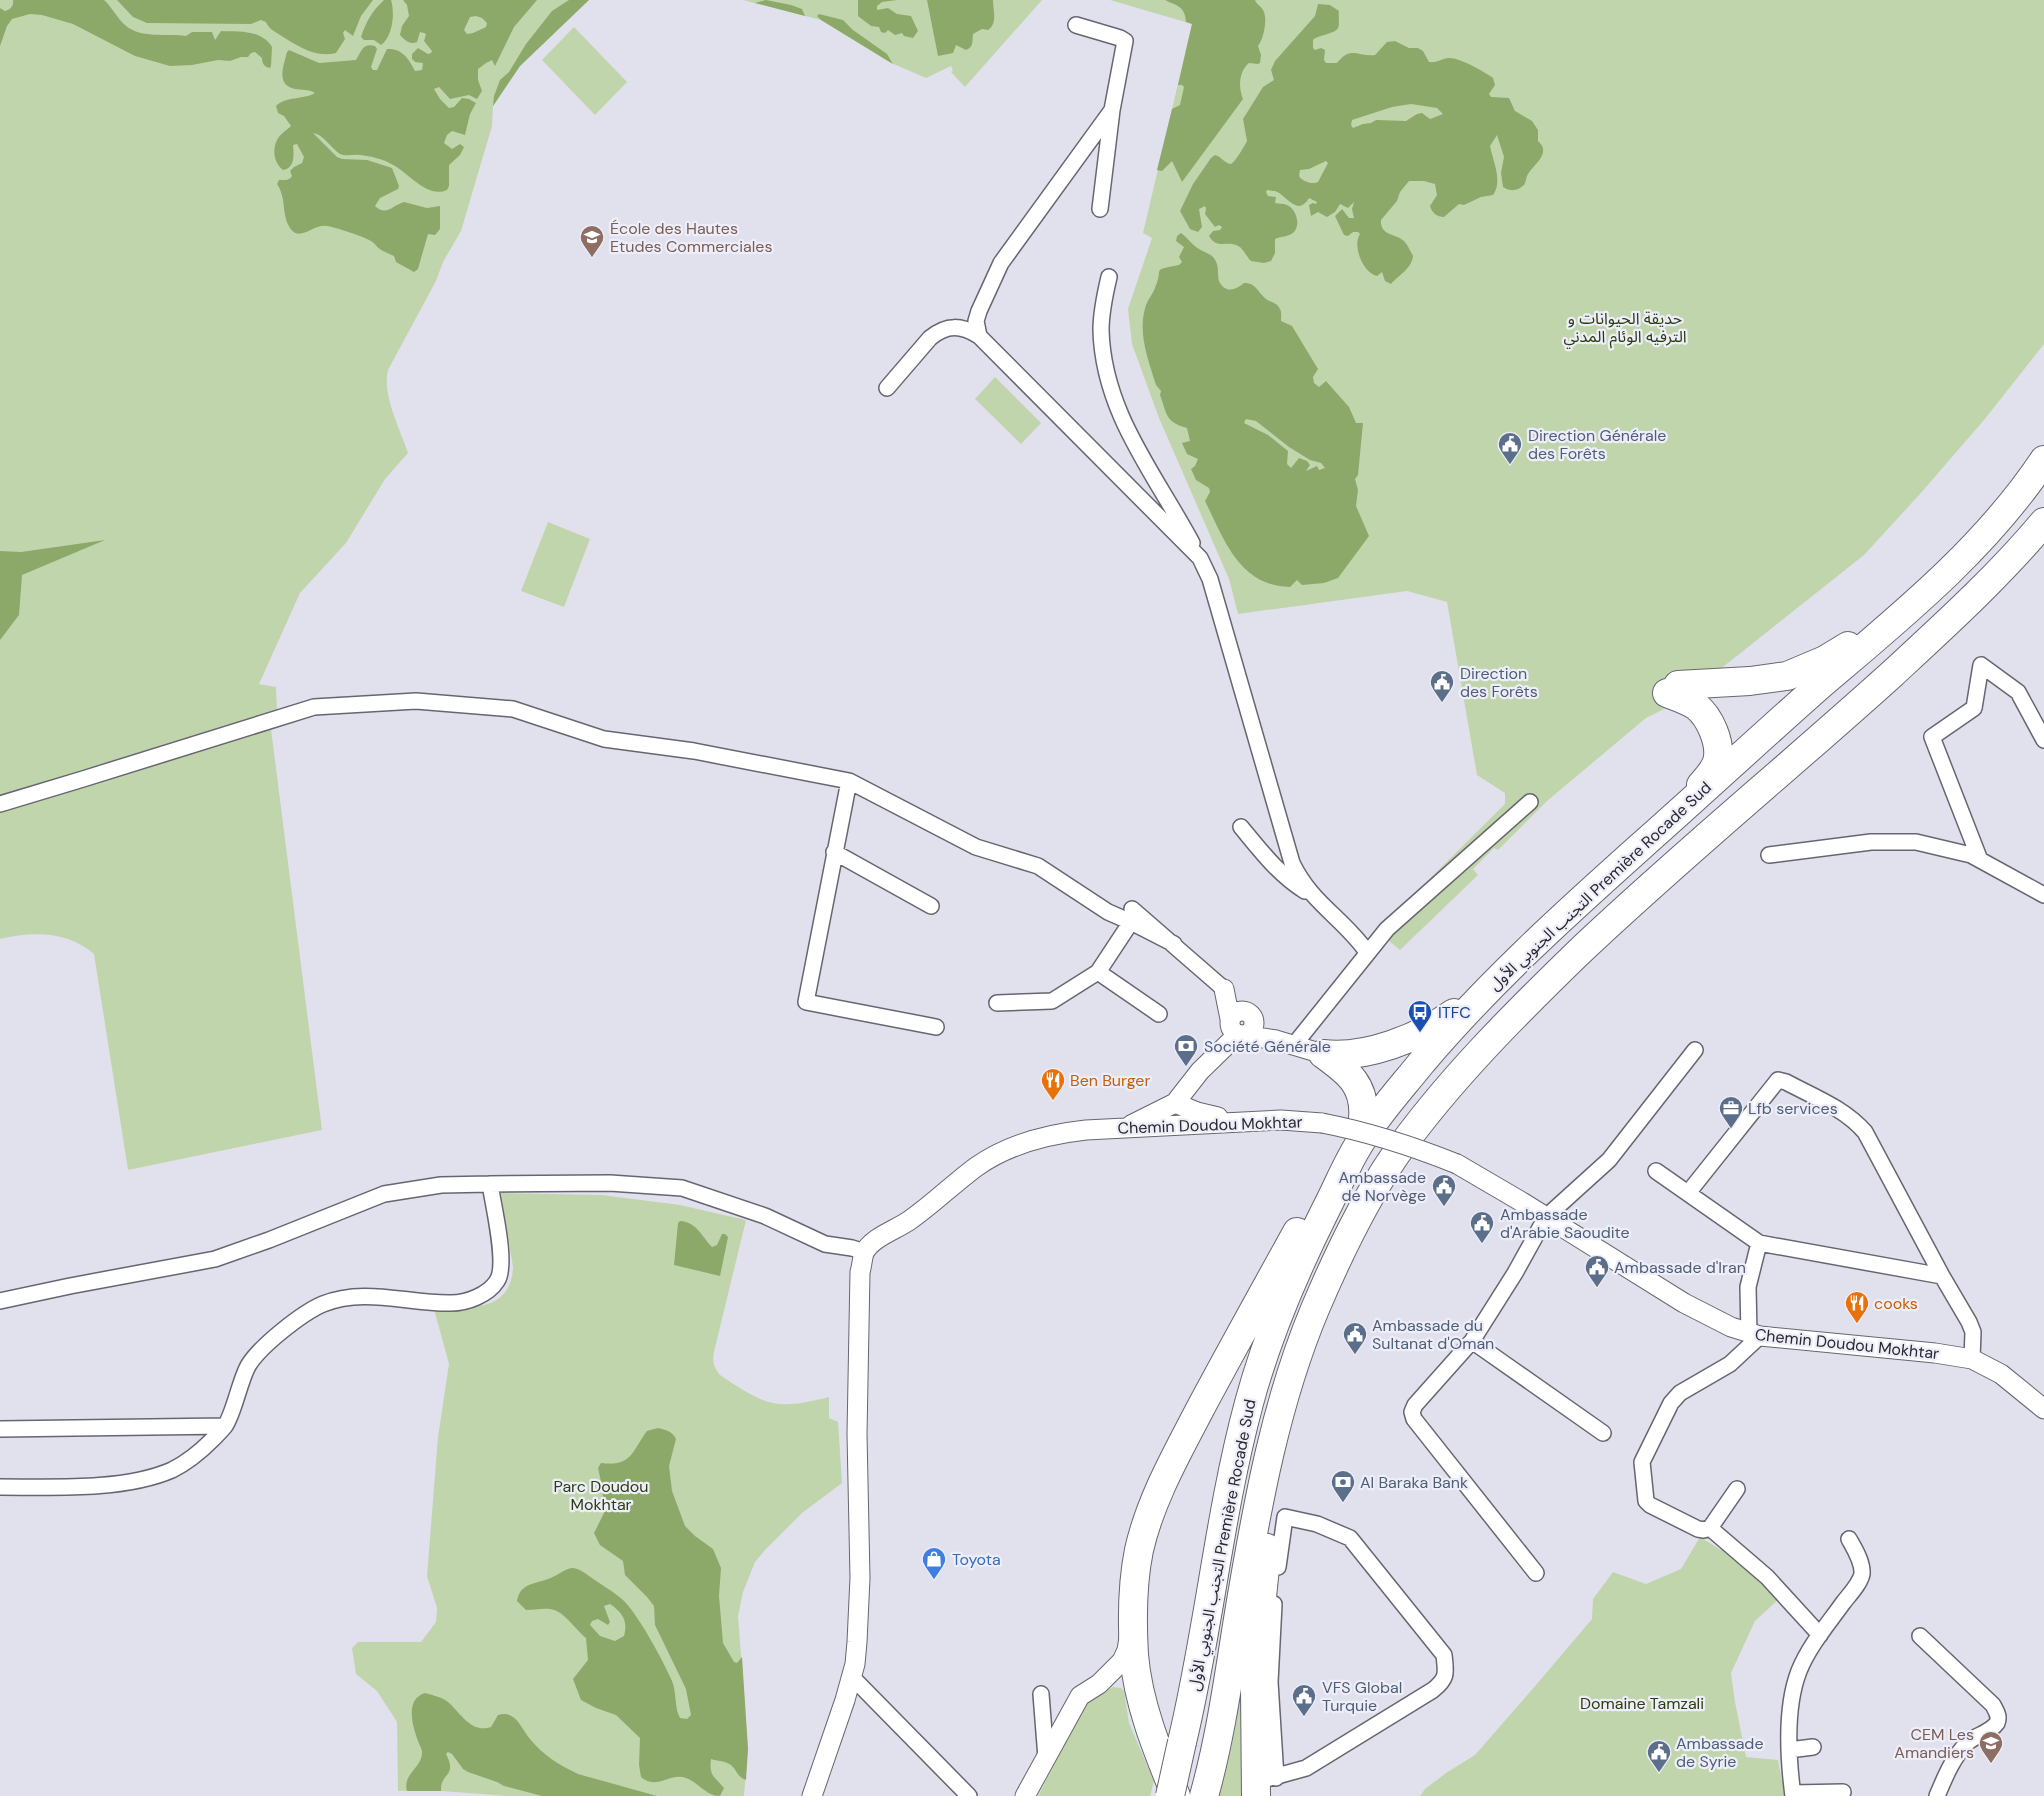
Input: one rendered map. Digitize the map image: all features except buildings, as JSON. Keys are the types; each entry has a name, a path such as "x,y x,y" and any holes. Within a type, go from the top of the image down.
{"highway":[{"name":"التجنب الجنوبي الأول Première Rocade Sud","path":"1170,1796 1196,1682 1233,1474 1250,1399 1267,1344 1283,1303 1309,1243 1362,1140 1396,1094 1445,1036 1502,975 1574,906 1806,698 1921,599 2002,516 2044,460"},
{"name":"التجنب الجنوبي الأول Première Rocade Sud","path":"1204,1796 1224,1709 1268,1457 1288,1383 1307,1331 1342,1250 1379,1181 1411,1135 1459,1076 1524,1005 1608,924 1932,637 1999,573 2044,522"},
{"path":"1670,820 1709,776 1717,762 1717,746 1710,725 1696,707 1673,689 1766,680 1800,672 1850,645 1921,589 1955,565"},
{"path":"1322,1054 1353,1055 1417,1035 1452,1015 1502,975"},
{"path":"1176,1796 1145,1712 1138,1680 1134,1657 1133,1610 1136,1567 1143,1535 1156,1500 1179,1449 1254,1307 1301,1226 1335,1175 1362,1140 1364,1109 1362,1094 1357,1084 1322,1054"},
{"path":"1265,1787 1255,1690 1258,1636 1269,1532 1290,1409 1307,1331"}],"street":[{"path":"1076,26 1125,41 1112,110 1100,209"},
{"path":"979,336 976,321 979,311 1001,263 1112,110"},
{"path":"1109,277 1101,328 1102,347 1109,383 1130,437 1200,558 1210,579 1292,863 1300,880 1314,898 1358,940 1367,952"},
{"path":"887,388 930,338 938,332 958,327 967,329 979,336 1200,558"},
{"path":"1980,860 1932,737 1974,708 1981,665 2018,692 2044,740"},
{"path":"0,804 314,707 416,701 513,709 604,739 694,751 849,781 976,847 1038,866 1108,912 1131,915 1174,944 1224,989 1240,1024 1285,1043 1322,1054"},
{"path":"849,781 806,1002 936,1027"},
{"path":"1285,1043 1387,929 1530,802"},
{"path":"1242,827 1266,857 1291,882 1314,898"},
{"path":"1769,855 1871,842 1916,842 1971,855 2044,895"},
{"path":"834,852 931,906"},
{"path":"997,1004 1052,1001 1098,972 1131,915"},
{"path":"1098,972 1159,1014"},
{"path":"1126,1128 1175,1103 1240,1024"},
{"path":"1536,1573 1414,1419 1412,1412 1472,1341 1515,1274 1546,1217 1609,1160 1695,1050"},
{"path":"1688,1193 1778,1080 1786,1082 1843,1112 1854,1119 1865,1132 1971,1327 1973,1332 1972,1359"},
{"path":"1175,1103 1197,1112 1242,1121"},
{"name":"Chemin Doudou Mokhtar","path":"865,1252 877,1240 910,1220 976,1167 1002,1153 1064,1132 1242,1121 1287,1120 1322,1123 1355,1129 1389,1139 1457,1164 1699,1312 1754,1335 1935,1353 1972,1359 2001,1374 2044,1409"},
{"path":"1656,1171 1759,1243 1942,1276"},
{"path":"0,1302 70,1286 215,1259 269,1240 384,1194 441,1185 610,1183 682,1188 765,1216 826,1244 865,1252 860,1272 857,1410 860,1578 857,1642 852,1676 812,1796"},
{"path":"0,1487 93,1486 141,1479 173,1469 203,1449 226,1426 248,1366 272,1341 312,1309 326,1303 361,1296 452,1303 481,1296 498,1280 502,1257 490,1184"},
{"path":"1737,1489 1710,1528 1698,1529 1650,1505 1646,1501 1642,1462 1671,1403 1680,1393 1730,1364 1754,1335 1748,1287 1759,1243"},
{"path":"1472,1341 1603,1433"},
{"path":"0,1429 226,1426"},
{"path":"1285,1517 1318,1524 1350,1538 1444,1655 1446,1672 1444,1681 1434,1690 1306,1768 1265,1787 1275,1583 1285,1517"},
{"path":"1710,1528 1767,1577 1820,1635"},
{"path":"1844,1792 1793,1794 1789,1750 1794,1690 1800,1670 1820,1635 1856,1586 1862,1574 1858,1556 1849,1538"},
{"path":"1025,1796 1080,1696 1099,1684 1122,1661 1127,1650 1133,1610"},
{"path":"1920,1636 1993,1705 1999,1716 1998,1721 1993,1727 1968,1742 1948,1770 1937,1796"},
{"path":"852,1676 969,1796"},
{"path":"1041,1694 1046,1758"},
{"path":"1789,1750 1813,1747"}],"green space":[{"path":"0,0 589,0 520,66 493,106 492,126 461,231 443,262 436,281 388,370 387,390 408,453 385,479 346,543 300,593 259,684 276,687 277,711 271,729 322,1130 128,1170 94,954 84,946 73,941 50,935 12,936 0,939"},
{"path":"13,0 104,0 125,25 146,34 186,36 192,32 212,32 215,40 221,31 256,34 267,41 272,47 271,66 270,68 265,66 262,58 255,52 251,53 248,57 241,57 230,61 218,60 192,65 170,66 135,56 73,24 42,15 30,14 12,19 7,26 0,46 0,8 5,11 8,10 12,6"},
{"path":"117,0 373,0 361,16 353,36 345,30 343,33 345,39 336,53 320,54 300,47 274,31 266,22 261,20 251,24 147,23 133,17"},
{"path":"384,0 391,0 393,18 388,36 381,45 374,40 364,40 361,37 370,17"},
{"path":"403,0 537,0 514,27 495,66 492,60 478,69 478,80 482,91 477,99 469,95 450,99 439,87 434,89 449,108 454,107 462,98 476,103 470,114 465,135 452,131 447,135 444,143 452,149 460,144 464,147 460,155 449,165 449,186 447,190 440,192 425,188 399,168 381,159 364,155 340,154 320,136 313,133 337,157 367,160 392,168 399,186 398,189 380,198 375,206 379,209 386,210 404,202 427,208 440,206 440,229 435,235 428,234 418,269 414,272 396,262 394,256 381,250 371,241 350,232 322,226 298,234 294,232 287,223 282,195 277,184 279,180 291,178 290,171 302,163 304,157 297,144 293,145 292,164 283,170 276,160 274,152 278,138 291,126 284,116 278,113 276,106 290,99 305,97 315,93 289,87 285,83 282,74 287,52 289,50 319,63 356,60 363,48 371,45 377,49 371,67 373,70 377,70 387,49 392,49 401,52 415,71 422,70 423,63 415,62 412,59 412,54 418,48 428,54 432,51 424,41 426,34 420,32 417,42 412,43 407,42 400,35 402,26 409,16 407,5","holes":["470,17 482,18 487,23 486,27 467,34 464,30"]},
{"path":"569,0 589,0 520,66 493,106 494,96 500,80 509,72 526,44 552,11"},
{"path":"743,0 1042,0 965,87 951,72 953,71 951,66 926,78 889,62 821,20"},
{"path":"766,0 802,9 805,16 755,3"},
{"path":"858,0 897,0 882,2 877,6 877,10 888,8 897,14 911,16 918,31 913,38 904,36 902,33 895,35 888,30 885,33 881,32 879,27 871,26 858,16"},
{"path":"927,0 993,0 993,24 988,30 982,29 973,34 972,44 969,49 966,50 956,45 953,53 938,56"},
{"name":"حديقة الحيوانات و الترفيه الوئام المدني","path":"1110,0 2044,0 2044,344 1984,420 1864,555 1709,678 1662,710 1646,718 1547,801 1498,850 1494,848 1473,869 1478,875 1400,950 1377,931 1505,804 1505,793 1477,775 1447,602 1407,591 1238,614 1229,579 1159,418 1132,344 1128,309 1152,238 1143,233 1192,24"},
{"path":"1165,0 1255,0 1263,10 1265,18 1264,33 1258,46 1261,55 1260,63 1249,63 1241,75 1240,89 1243,99 1182,182 1172,161 1162,171 1157,170 1172,109 1180,105 1184,87 1178,85 1192,24 1186,22 1182,9"},
{"path":"1318,4 1330,5 1339,11 1338,28 1313,40 1313,48 1315,50 1321,48 1325,50 1324,60 1326,63 1337,63 1346,54 1351,53 1375,55 1387,42 1395,41 1409,48 1418,48 1423,51 1429,62 1453,58 1465,62 1493,78 1495,85 1489,94 1491,97 1509,98 1515,111 1532,121 1538,130 1538,141 1542,145 1543,154 1528,174 1524,185 1519,189 1509,190 1503,187 1501,173 1504,157 1497,135 1490,146 1497,177 1496,189 1493,195 1481,197 1464,205 1459,204 1444,217 1441,217 1432,211 1430,206 1437,195 1435,184 1424,181 1409,181 1400,192 1397,201 1381,220 1381,225 1385,232 1404,241 1413,256 1408,268 1391,284 1385,281 1382,272 1377,276 1367,270 1358,252 1357,245 1360,234 1353,232 1348,236 1344,235 1335,216 1342,209 1349,218 1354,218 1352,209 1354,202 1348,208 1340,204 1335,212 1327,217 1318,212 1311,216 1309,205 1316,204 1317,202 1309,198 1305,204 1300,206 1292,203 1275,191 1267,190 1268,196 1276,197 1275,203 1286,204 1293,210 1297,225 1292,234 1275,239 1275,253 1271,261 1264,263 1251,261 1241,248 1234,244 1215,243 1209,236 1213,231 1220,230 1222,227 1219,225 1215,227 1205,214 1205,206 1199,209 1202,227 1198,232 1190,229 1180,211 1193,184 1211,158 1215,155 1231,164 1237,157 1247,141 1243,119 1263,87 1274,80 1271,70 1275,61 1315,16","holes":["1411,104 1437,108 1443,114 1430,119 1422,113 1406,121 1376,120 1353,128 1351,125 1352,120 1392,107","1326,161 1328,163 1318,182 1307,182 1299,176 1300,170 1309,169"]},
{"path":"819,14 843,20 853,30 887,54 893,64 821,20 817,16"},
{"path":"574,27 627,82 595,115 542,60"},
{"path":"1181,233 1201,250 1213,257 1217,264 1220,283 1223,286 1235,289 1244,283 1251,284 1267,300 1278,306 1281,310 1281,321 1292,326 1318,369 1313,377 1314,383 1319,387 1326,381 1349,407 1356,423 1363,423 1358,475 1355,479 1358,490 1356,506 1369,536 1338,578 1324,583 1302,585 1297,580 1290,587 1272,585 1258,578 1246,569 1227,545 1205,501 1210,492 1209,488 1196,480 1191,469 1195,466 1198,459 1187,454 1182,443 1190,441 1187,428 1174,423 1166,412 1160,395 1161,391 1156,385 1150,365 1143,335 1146,305 1158,281 1161,269 1179,265 1182,262 1179,257 1184,247 1176,241 1177,236","holes":["1246,419 1256,421 1289,447 1310,460 1321,463 1325,468 1319,470 1317,466 1306,471 1310,465 1307,461 1299,458 1291,468 1287,464 1288,451 1268,435 1244,423"]},
{"path":"995,377 1041,423 1021,444 975,399"},
{"path":"548,522 590,539 564,607 521,591"},
{"path":"105,540 22,575 19,615 0,640 0,551 21,552"},
{"name":"Parc Doudou Mokhtar","path":"501,1193 602,1195 680,1205 746,1220 714,1352 713,1362 715,1367 720,1375 735,1385 760,1399 771,1402 796,1404 829,1397 829,1418 838,1422 842,1483 802,1513 766,1549 755,1562 743,1592 738,1616 748,1749 744,1796 508,1796 429,1790 398,1791 397,1722 377,1691 356,1674 352,1648 358,1642 421,1642 436,1622 437,1608 427,1576 438,1437 449,1364 434,1309 486,1305 505,1293 510,1282 513,1267"},
{"path":"680,1221 695,1227 712,1247 717,1245 722,1234 728,1237 720,1276 674,1265 678,1223"},
{"path":"658,1428 664,1429 676,1439 669,1466 672,1491 685,1526 713,1549 721,1568 719,1596 723,1643 734,1662 737,1663 742,1657 748,1749 746,1780 729,1764 711,1759 712,1772 724,1788 720,1796 710,1794 686,1778 674,1777 653,1782 641,1777 639,1765 640,1738 616,1715 581,1700 573,1679 588,1660 586,1638 569,1620 555,1610 526,1610 517,1601 524,1588 551,1578 567,1569 575,1568 585,1573 616,1594 636,1616 674,1686 680,1718 687,1719 691,1715 686,1689 655,1625 654,1606 625,1575 623,1561 600,1545 594,1533 604,1513 602,1506 603,1491 598,1468 601,1463 611,1464 625,1460 634,1451 647,1431","holes":["610,1604 621,1614 625,1622 624,1636 615,1641 600,1636 590,1625 592,1621 598,1619 608,1625 610,1622 604,1606"]},
{"name":"Domaine Tamzali","path":"1700,1537 1721,1550 1746,1552 1780,1598 1755,1621 1731,1673 1746,1757 1778,1760 1785,1796 1420,1796 1425,1789 1446,1773 1475,1755 1536,1685 1592,1619 1593,1599 1613,1572 1646,1584 1681,1569"},
{"path":"1249,1624 1248,1796 1218,1796"},
{"path":"1113,1687 1121,1688 1124,1691 1129,1723 1154,1781 1150,1796 1038,1796 1085,1706 1100,1693"},
{"path":"425,1693 446,1700 467,1721 478,1727 491,1727 498,1715 509,1715 518,1722 540,1750 564,1767 578,1774 657,1796 542,1796 504,1786 468,1772 448,1752 446,1754 450,1767 441,1785 441,1791 407,1791 407,1780 419,1762 422,1752 412,1720 412,1707 419,1696"}],"place":[{"name":"École des Hautes Etudes Commerciales","path":"592,258"},
{"name":"Direction Générale des Forêts","path":"1510,465"},
{"name":"Direction des Forêts","path":"1442,703"},
{"name":"ITFC","path":"1420,1033"},
{"name":"Société Générale","path":"1186,1067"},
{"name":"Ben Burger","path":"1053,1101"},
{"name":"Lfb services","path":"1731,1129"},
{"name":"Ambassade de Norvège","path":"1444,1207"},
{"name":"Ambassade d'Arabie Saoudite","path":"1482,1244"},
{"name":"Ambassade d'Iran","path":"1597,1288"},
{"name":"cooks","path":"1857,1324"},
{"name":"Ambassade du Sultanat d'Oman","path":"1355,1355"},
{"name":"Al Baraka Bank","path":"1343,1503"},
{"name":"Toyota","path":"934,1580"},
{"name":"VFS Global Turquie","path":"1304,1717"},
{"name":"CEM Les Amandiers","path":"1991,1764"},
{"name":"Ambassade de Syrie","path":"1659,1773"}]}
